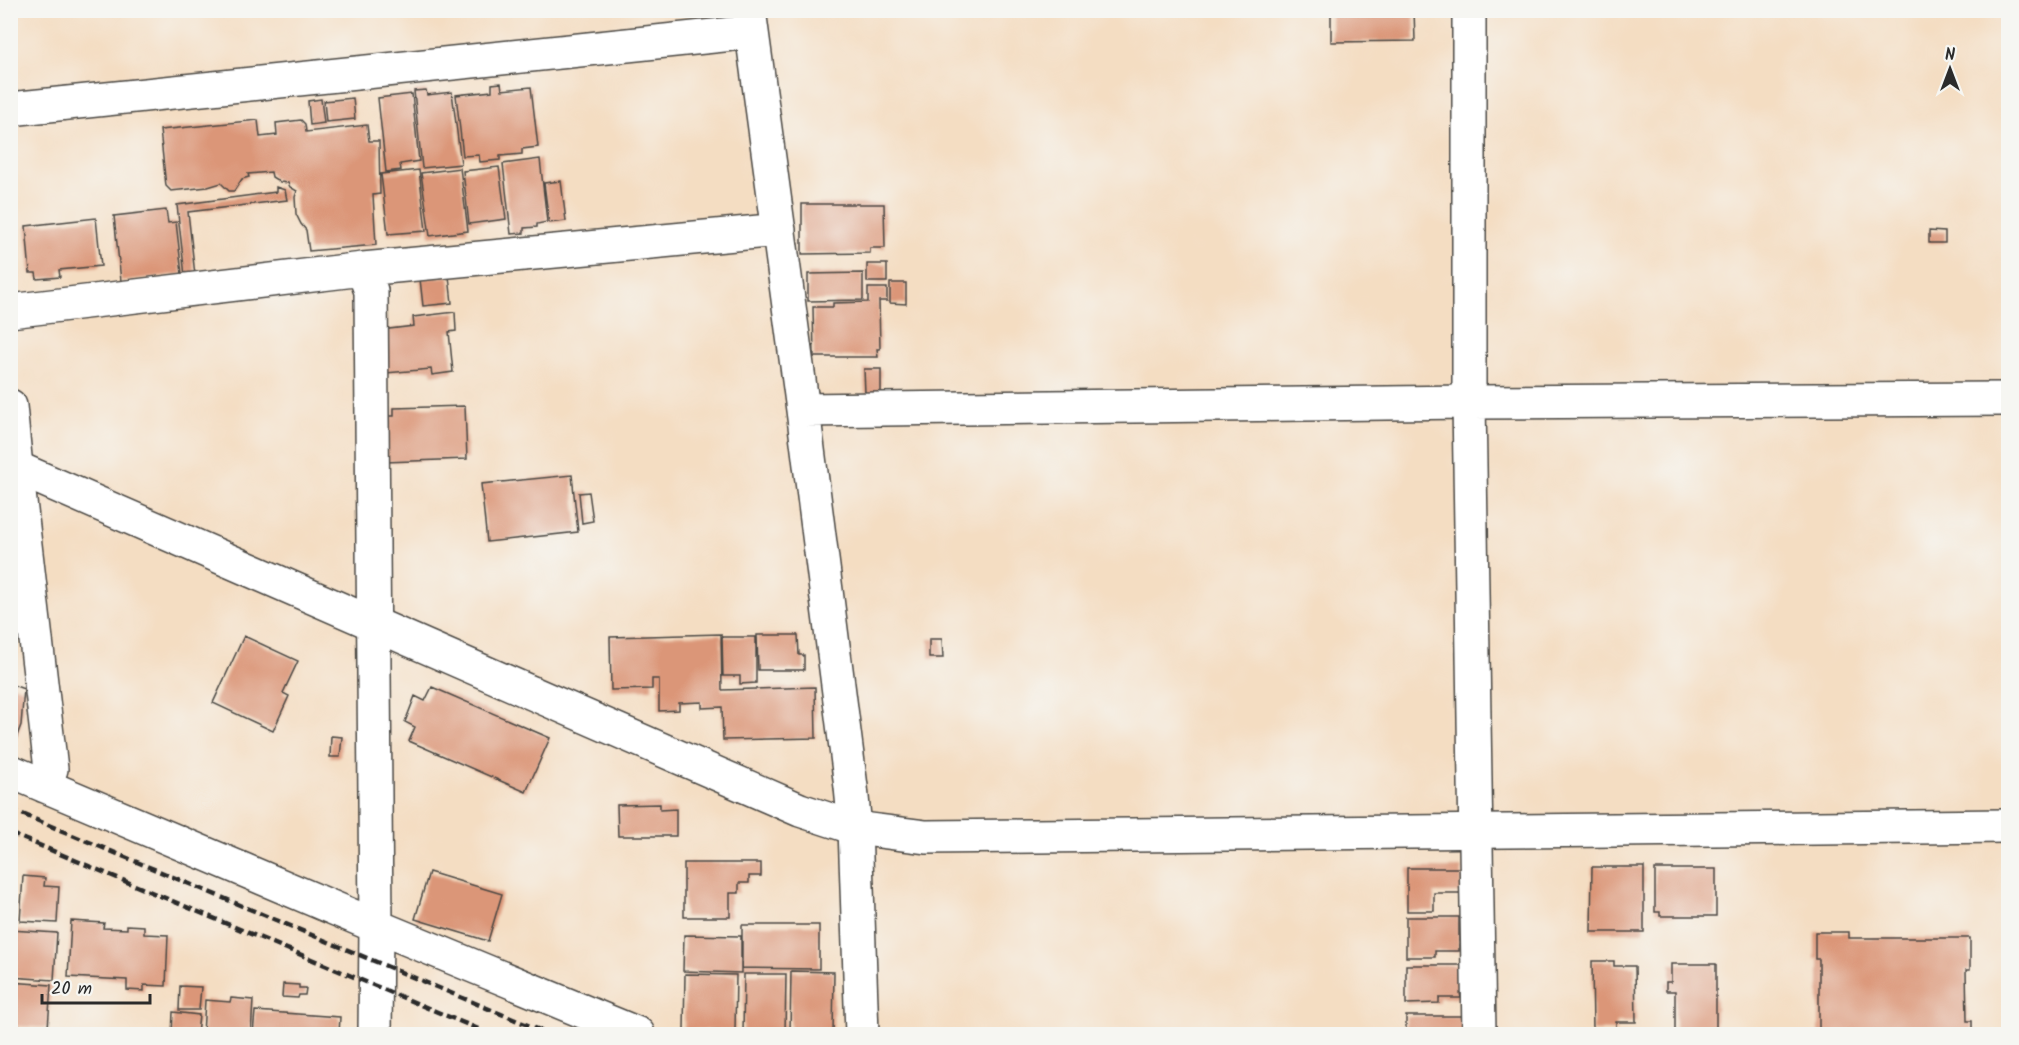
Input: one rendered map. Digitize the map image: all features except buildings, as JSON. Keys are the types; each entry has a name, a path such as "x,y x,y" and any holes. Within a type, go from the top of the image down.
{"street":[{"path":"1469,10 1469,402 1479,1035"},
{"path":"10,109 750,21 803,410 855,828 862,1035"},
{"path":"10,311 363,268 779,230"},
{"path":"363,268 371,291 375,1035"},
{"path":"803,410 1469,402 2008,399"},
{"path":"10,406 13,466 51,769 45,786"},
{"path":"13,466 801,810 855,828 926,837 2008,826"},
{"path":"10,771 638,1035"}],"railway":[{"path":"10,809 549,1034"},
{"path":"10,833 490,1034"}]}
